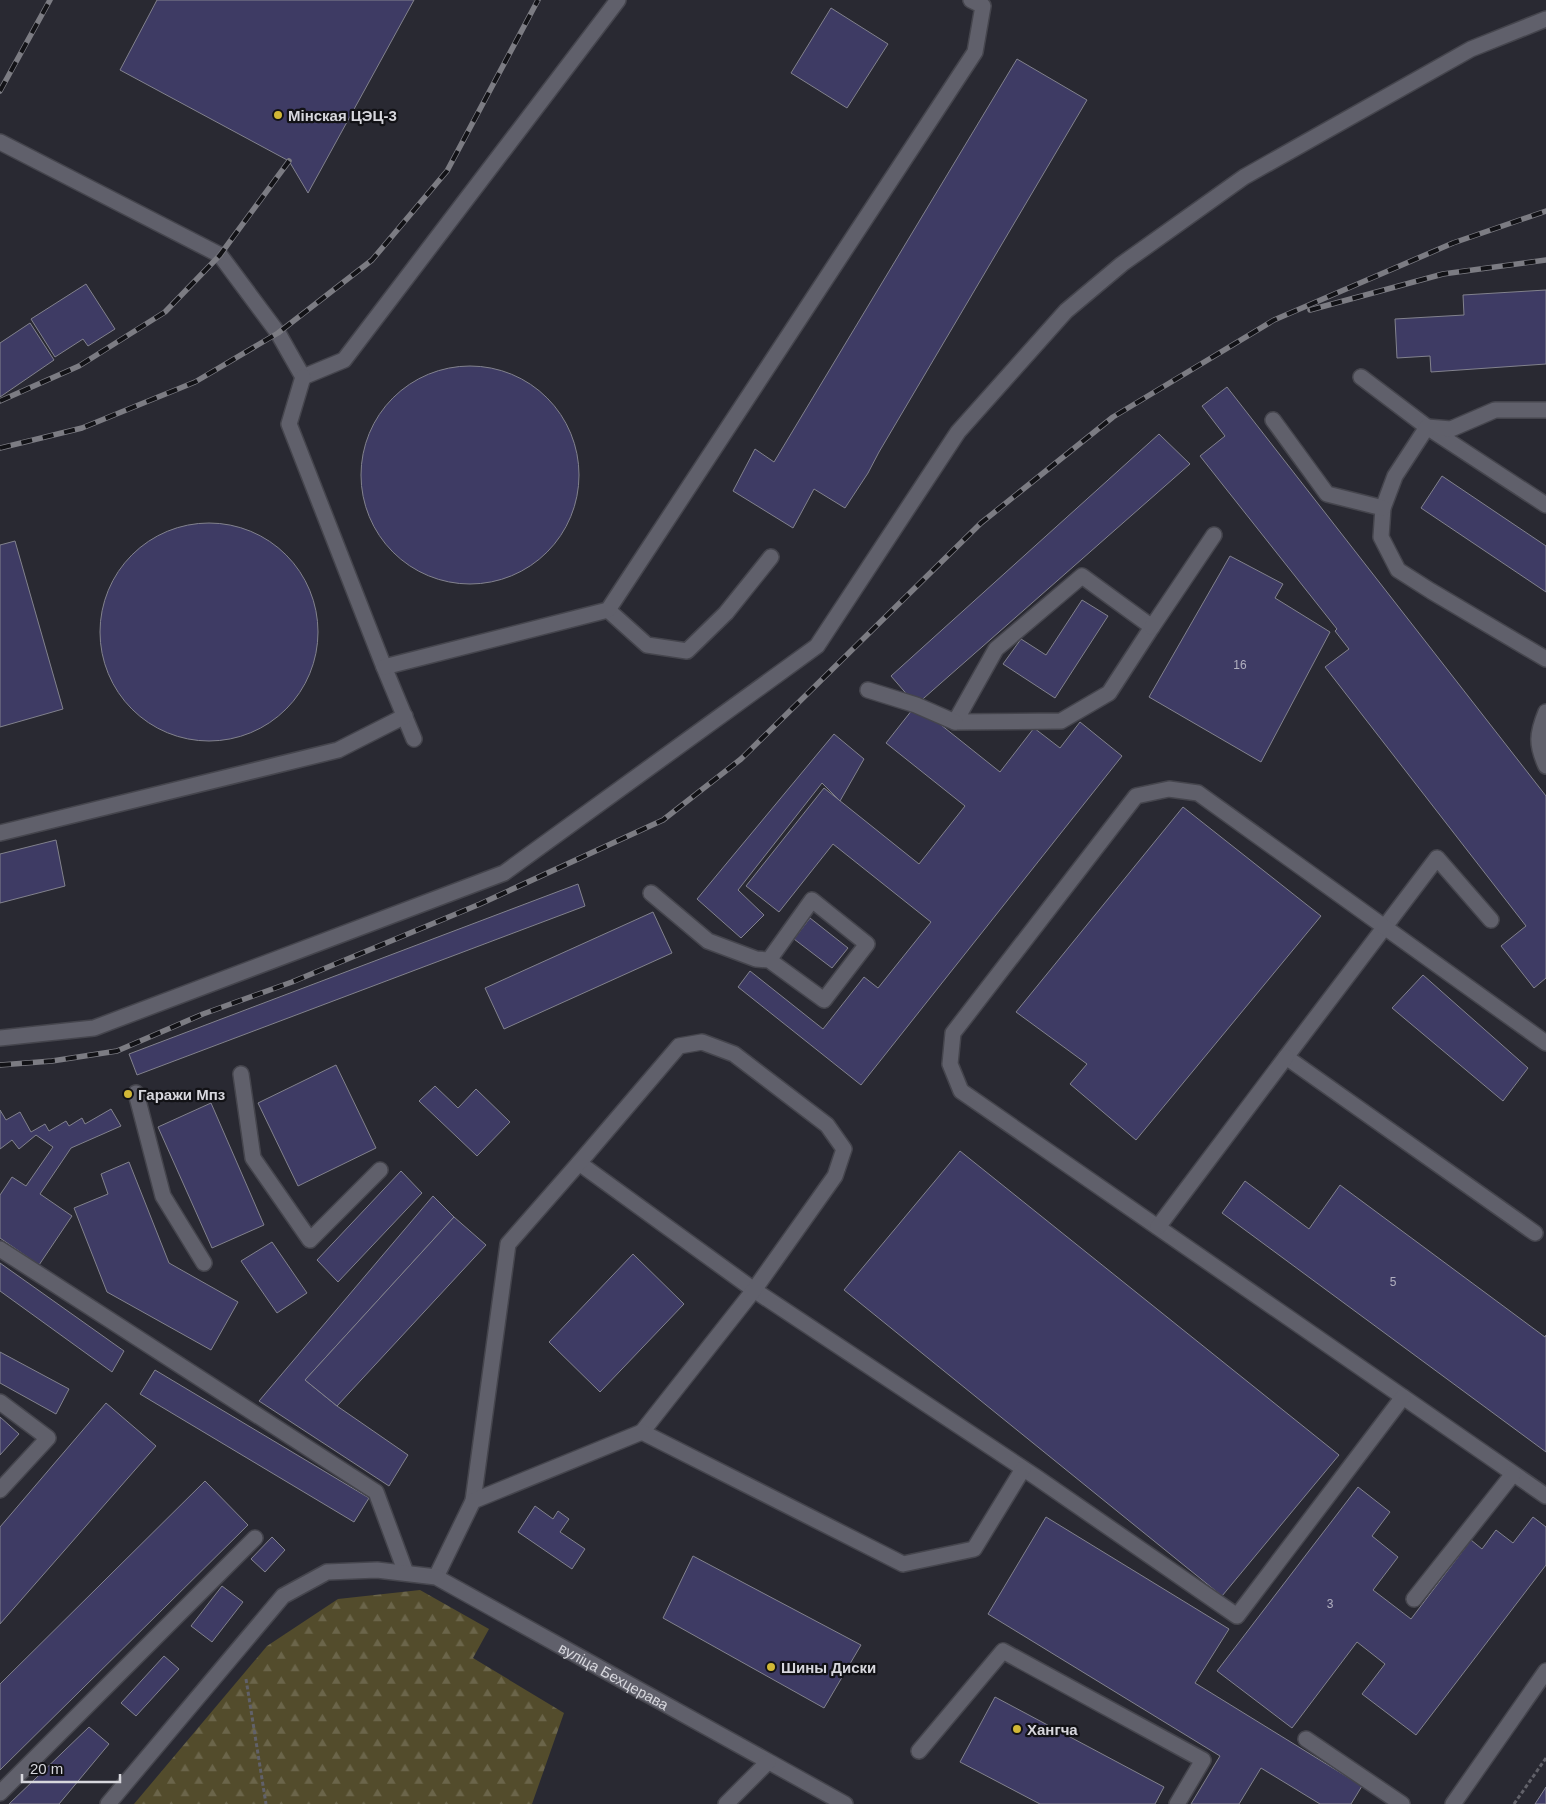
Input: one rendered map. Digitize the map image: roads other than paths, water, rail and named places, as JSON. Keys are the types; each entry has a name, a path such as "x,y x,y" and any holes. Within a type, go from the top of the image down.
{"street":[{"path":"303,377 344,360 618,0"},
{"path":"384,667 608,610 975,52 980,2"},
{"path":"0,1038 94,1028 504,873 817,646 958,432 1066,311 1122,264 1244,177 1470,49 1546,19"},
{"path":"0,142 220,255 278,333 303,377 289,424 414,739"},
{"path":"1361,377 1427,427 1546,506"},
{"path":"1427,427 1450,429 1495,410 1546,410"},
{"path":"1273,420 1327,494 1383,508"},
{"path":"1427,427 1395,476 1383,508 1381,537 1398,570 1546,659"},
{"path":"868,690 916,705 955,722 1061,720 1110,693 1214,535"},
{"path":"608,610 647,645 687,651 726,613 771,557"},
{"path":"955,722 996,649 1082,576 1152,627"},
{"path":"1546,712 1540,725 1538,746 1546,766"},
{"path":"0,833 338,750 405,716"},
{"path":"1546,1043 1198,793 1169,788 1136,796 953,1033 950,1064 961,1091 1546,1496"},
{"path":"1158,1227 1437,858 1491,920"},
{"path":"651,892 708,941 756,959 769,960 824,1000 867,944 812,900 769,960"},
{"path":"436,1576 473,1501 508,1244 679,1046 702,1042 734,1054 827,1125 844,1149 835,1176 754,1290 642,1432 473,1501"},
{"path":"1286,1056 1534,1233"},
{"path":"241,1074 253,1158 310,1240 380,1170"},
{"path":"136,1093 163,1196 204,1263"},
{"path":"579,1163 754,1290 1023,1469 1237,1616 1403,1397"},
{"path":"0,1249 376,1492 406,1574"},
{"path":"0,1402 48,1438 0,1490"},
{"path":"642,1432 903,1564 974,1549 1023,1469"},
{"path":"1414,1599 1513,1474"},
{"path":"0,1793 255,1538"},
{"name":"вуліца Бехцерава","path":"108,1804 284,1596 327,1572 377,1570 436,1576 845,1804"},
{"path":"919,1750 1003,1651 1203,1760 1177,1804"},
{"path":"1453,1804 1546,1671"},
{"path":"1306,1739 1402,1804"},
{"path":"726,1804 768,1762"}],"railway":[{"path":"0,91 50,0"},
{"path":"0,448 82,428 195,382 278,333 372,260 447,171 538,0"},
{"path":"0,401 79,366 165,312 220,255 289,161"},
{"path":"0,1065 52,1061 117,1051 203,1014 292,982 480,904 663,820 741,759 981,523 1113,417 1274,320 1453,243 1546,211"},
{"path":"1310,310 1443,274 1546,260"}],"place":[{"name":"Мінская ЦЭЦ-3","path":"278,115"},
{"name":"Гаражи Мпз","path":"128,1094"},
{"name":"Шины Диски","path":"771,1667"},
{"name":"Хангча","path":"1017,1729"}]}
